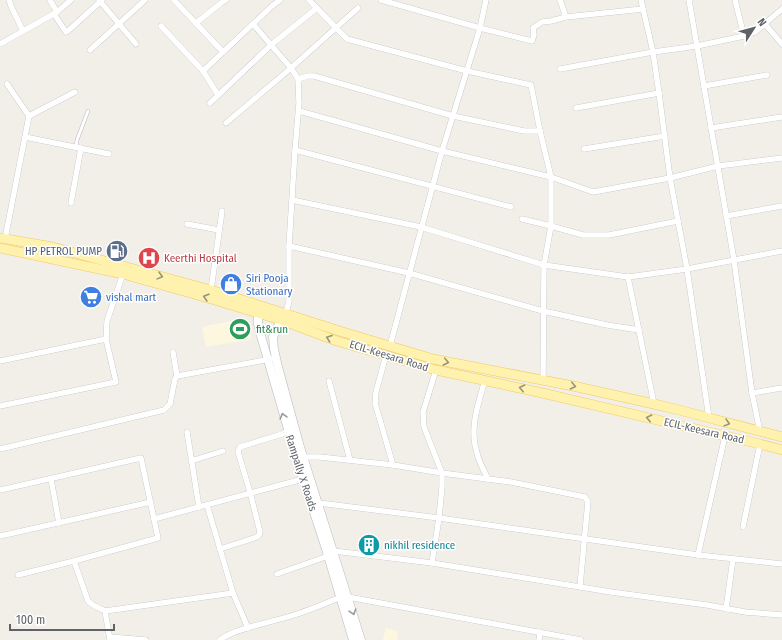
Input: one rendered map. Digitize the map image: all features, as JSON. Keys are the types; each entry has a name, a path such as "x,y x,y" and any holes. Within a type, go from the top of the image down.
{"main road":[{"name":"ECIL-Keesara Road","path":"2,239 52,247 211,290 258,309 283,317 346,333 433,360 543,380 654,404 782,438"},
{"name":"ECIL-Keesara Road","path":"0,248 123,274 208,298 258,309"},
{"name":"Rampally X Roads","path":"258,309 258,324 272,358 319,503 331,553 344,597 361,640"},
{"name":"ECIL-Keesara Road","path":"283,317 338,341 436,370 546,393 782,450"},
{"name":"Rampally X Roads","path":"283,317 273,337 274,349 272,358 288,431 303,479 331,553"},
{"name":"Rampally X Roads","path":"344,597 351,639"}],"street":[{"path":"9,0 22,31"},
{"path":"50,0 66,32 100,1 118,25 136,44"},
{"path":"0,44 56,13 71,0"},
{"path":"90,50 145,0"},
{"path":"174,0 223,52"},
{"path":"196,23 226,0"},
{"path":"269,0 272,6"},
{"path":"203,71 280,0"},
{"path":"309,0 347,39 467,71 531,84 551,178 551,226 544,265 543,380"},
{"path":"381,0 532,41 534,35 533,28 542,22 643,9"},
{"path":"390,346 432,186 480,28 486,0"},
{"path":"560,0 566,18"},
{"path":"641,0 653,52 670,178 687,269 709,418"},
{"path":"689,0 734,260 752,393 760,432"},
{"path":"735,0 744,36"},
{"path":"210,103 272,45 317,8"},
{"path":"226,123 291,68 358,8"},
{"path":"560,69 653,52 697,46 744,36 755,32 782,10"},
{"path":"253,24 291,68 298,79 299,111 289,246 289,301 283,317"},
{"path":"765,24 782,44"},
{"path":"161,26 203,71 218,95"},
{"path":"298,79 314,76 453,116 524,131 540,131"},
{"path":"704,86 767,76"},
{"path":"2,239 25,137 28,116 7,84"},
{"path":"28,116 75,92"},
{"path":"576,108 659,93"},
{"path":"299,111 551,178 593,192 670,178 718,166 782,158"},
{"path":"711,128 782,116"},
{"path":"584,149 665,136"},
{"path":"25,137 110,154"},
{"path":"71,203 79,148"},
{"path":"295,150 511,207"},
{"path":"292,200 421,227 544,265 628,277 687,269 782,251"},
{"path":"726,216 782,206"},
{"path":"211,290 222,211"},
{"path":"522,219 583,235 609,235 678,221"},
{"path":"187,224 219,230"},
{"path":"289,246 409,273 543,311 606,325 639,330"},
{"path":"0,406 116,382 106,339 107,321 123,274"},
{"path":"628,277 654,404"},
{"path":"0,361 106,339"},
{"path":"0,449 164,410 170,404 175,379 177,376 173,352"},
{"path":"386,355 376,392 375,403 393,465"},
{"path":"177,376 272,358"},
{"path":"432,563 439,518 442,473 424,426 423,412 436,370"},
{"path":"485,380 475,414 474,431 476,453 488,479"},
{"path":"329,381 350,460"},
{"path":"752,393 782,388"},
{"path":"220,549 257,537 260,532 238,452 240,448 288,431"},
{"path":"187,432 199,507"},
{"path":"698,555 725,436"},
{"path":"743,527 760,444"},
{"path":"191,461 223,451"},
{"path":"304,457 320,457 393,465 511,482 585,497 588,501 580,586"},
{"path":"0,490 141,458 151,502 158,538 74,562 18,575"},
{"path":"51,479 59,523"},
{"path":"154,519 303,479"},
{"path":"0,536 151,502"},
{"path":"319,503 439,518 698,555 782,564"},
{"path":"206,505 233,593 248,628"},
{"path":"277,574 331,553 432,563 745,612 782,615"},
{"path":"726,608 733,559"},
{"path":"74,562 88,601 95,607 105,611 233,593"},
{"path":"220,640 223,636 292,616 344,597 581,640"},
{"path":"105,611 110,638 146,640"},
{"path":"539,640 540,632"}],"lane":[{"path":"79,148 77,140 88,111"}],"shaded area":[{"path":"245,318 252,339 206,347 202,327"},
{"path":"386,628 398,631 397,640 383,640"}],"place":[{"name":"HP PETROL PUMP","path":"117,251"},
{"name":"Keerthi Hospital","path":"149,258"},
{"name":"Siri Pooja Stationary","path":"231,284"},
{"name":"vishal mart","path":"91,297"},
{"name":"fit&run","path":"240,329"},
{"name":"nikhil residence","path":"369,545"}]}
